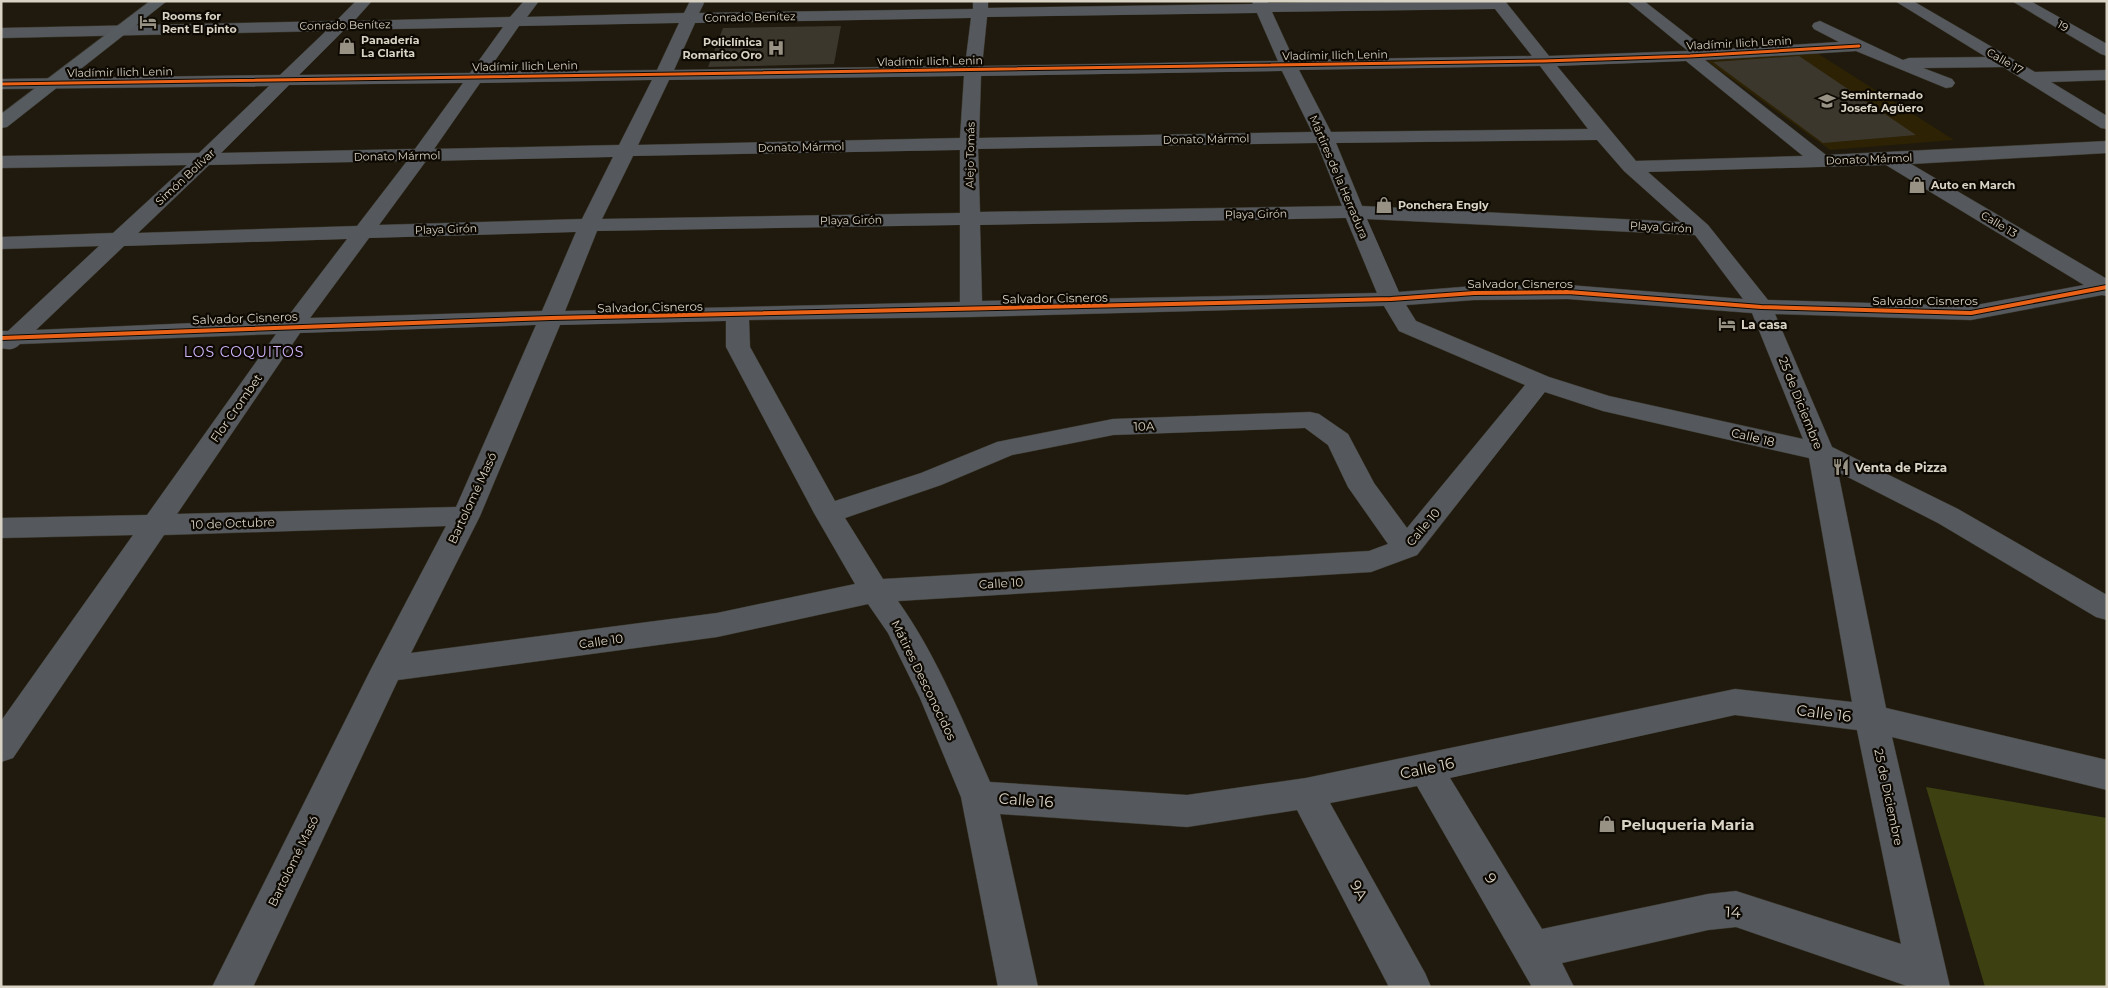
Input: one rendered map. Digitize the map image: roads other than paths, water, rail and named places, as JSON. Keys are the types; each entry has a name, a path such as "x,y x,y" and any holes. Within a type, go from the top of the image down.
{"street":[{"path":"71,48 135,1"},
{"path":"1,123 160,1"},
{"name":"Simón Bolívar","path":"5,341 204,160 365,1"},
{"name":"Flor Crombet","path":"1,748 293,326 420,156 515,21 532,1"},
{"path":"1634,1 1821,161"},
{"name":"Calle 17","path":"1902,1 2032,76 2107,124"},
{"name":"19","path":"2019,1 2107,51"},
{"name":"Conrado Benítez","path":"1,33 515,21 693,9 1498,3"},
{"name":"25 de Diciembre","path":"1498,3 1602,134 1631,167 1701,229 1761,307 1821,452 1871,718 1929,979"},
{"name":"Mártires de la Herradura","path":"1260,4 1324,137 1391,300"},
{"name":"Alejo Tomás","path":"971,310 969,143 973,71 981,7"},
{"name":"Bartolomé Masó","path":"232,987 387,669 466,516 551,318 588,225 664,74 693,9"},
{"path":"1820,26 1895,63 1946,83"},
{"name":"Vladímir Ilich Lenin","path":"1,84 1544,61 1859,46"},
{"path":"1895,63 2008,62"},
{"path":"1,99 47,66"},
{"path":"2032,76 2107,75"},
{"name":"Donato Mármol","path":"1,162 420,156 969,143 1602,134"},
{"name":"Donato Mármol","path":"1631,167 1890,159 2107,147"},
{"name":"Calle 13","path":"1890,159 2106,288"},
{"name":"Playa Girón","path":"1,243 588,225 1354,212 1701,229"},
{"name":"Salvador Cisneros","path":"5,341 293,326 551,318 1391,300 1474,293 1568,292 1761,307 1971,313 2106,288"},
{"name":"Calle 18","path":"1391,300 1407,326 1540,382 1603,403 1821,452 1948,516 2107,608"},
{"name":"Mátires Desconocidos","path":"737,315 738,347 828,513 875,591 905,636 936,698 978,797 1018,987"},
{"name":"Calle 10","path":"387,669 717,625 875,591 1372,561 1407,548 1540,382"},
{"name":"10A","path":"828,513 931,479 1006,448 1041,440 1113,427 1310,420 1339,440 1362,487 1407,548"},
{"name":"10 de Octubre","path":"1,528 466,516"},
{"name":"Calle 16","path":"978,797 1188,811 1306,793 1735,702 1871,718 2107,775"},
{"name":"9","path":"1426,769 1554,987"},
{"name":"9A","path":"1306,793 1411,987"},
{"name":"14","path":"1533,950 1708,912 1736,909 1929,979"}],"place":[{"name":"Rooms for Rent El pinto","path":"148,22"},
{"name":"Panadería La Clarita","path":"347,46"},
{"name":"Policlínica Romarico Oro","path":"776,48"},
{"name":"Seminternado Josefa Agüero","path":"1827,101"},
{"name":"Auto en March","path":"1917,185"},
{"name":"Ponchera Engly","path":"1384,205"},
{"name":"La casa","path":"1727,324"},
{"name":"Venta de Pizza","path":"1841,467"},
{"name":"Peluqueria Maria","path":"1607,824"}],"district":[{"name":"LOS COQUITOS","path":"244,352"}]}
